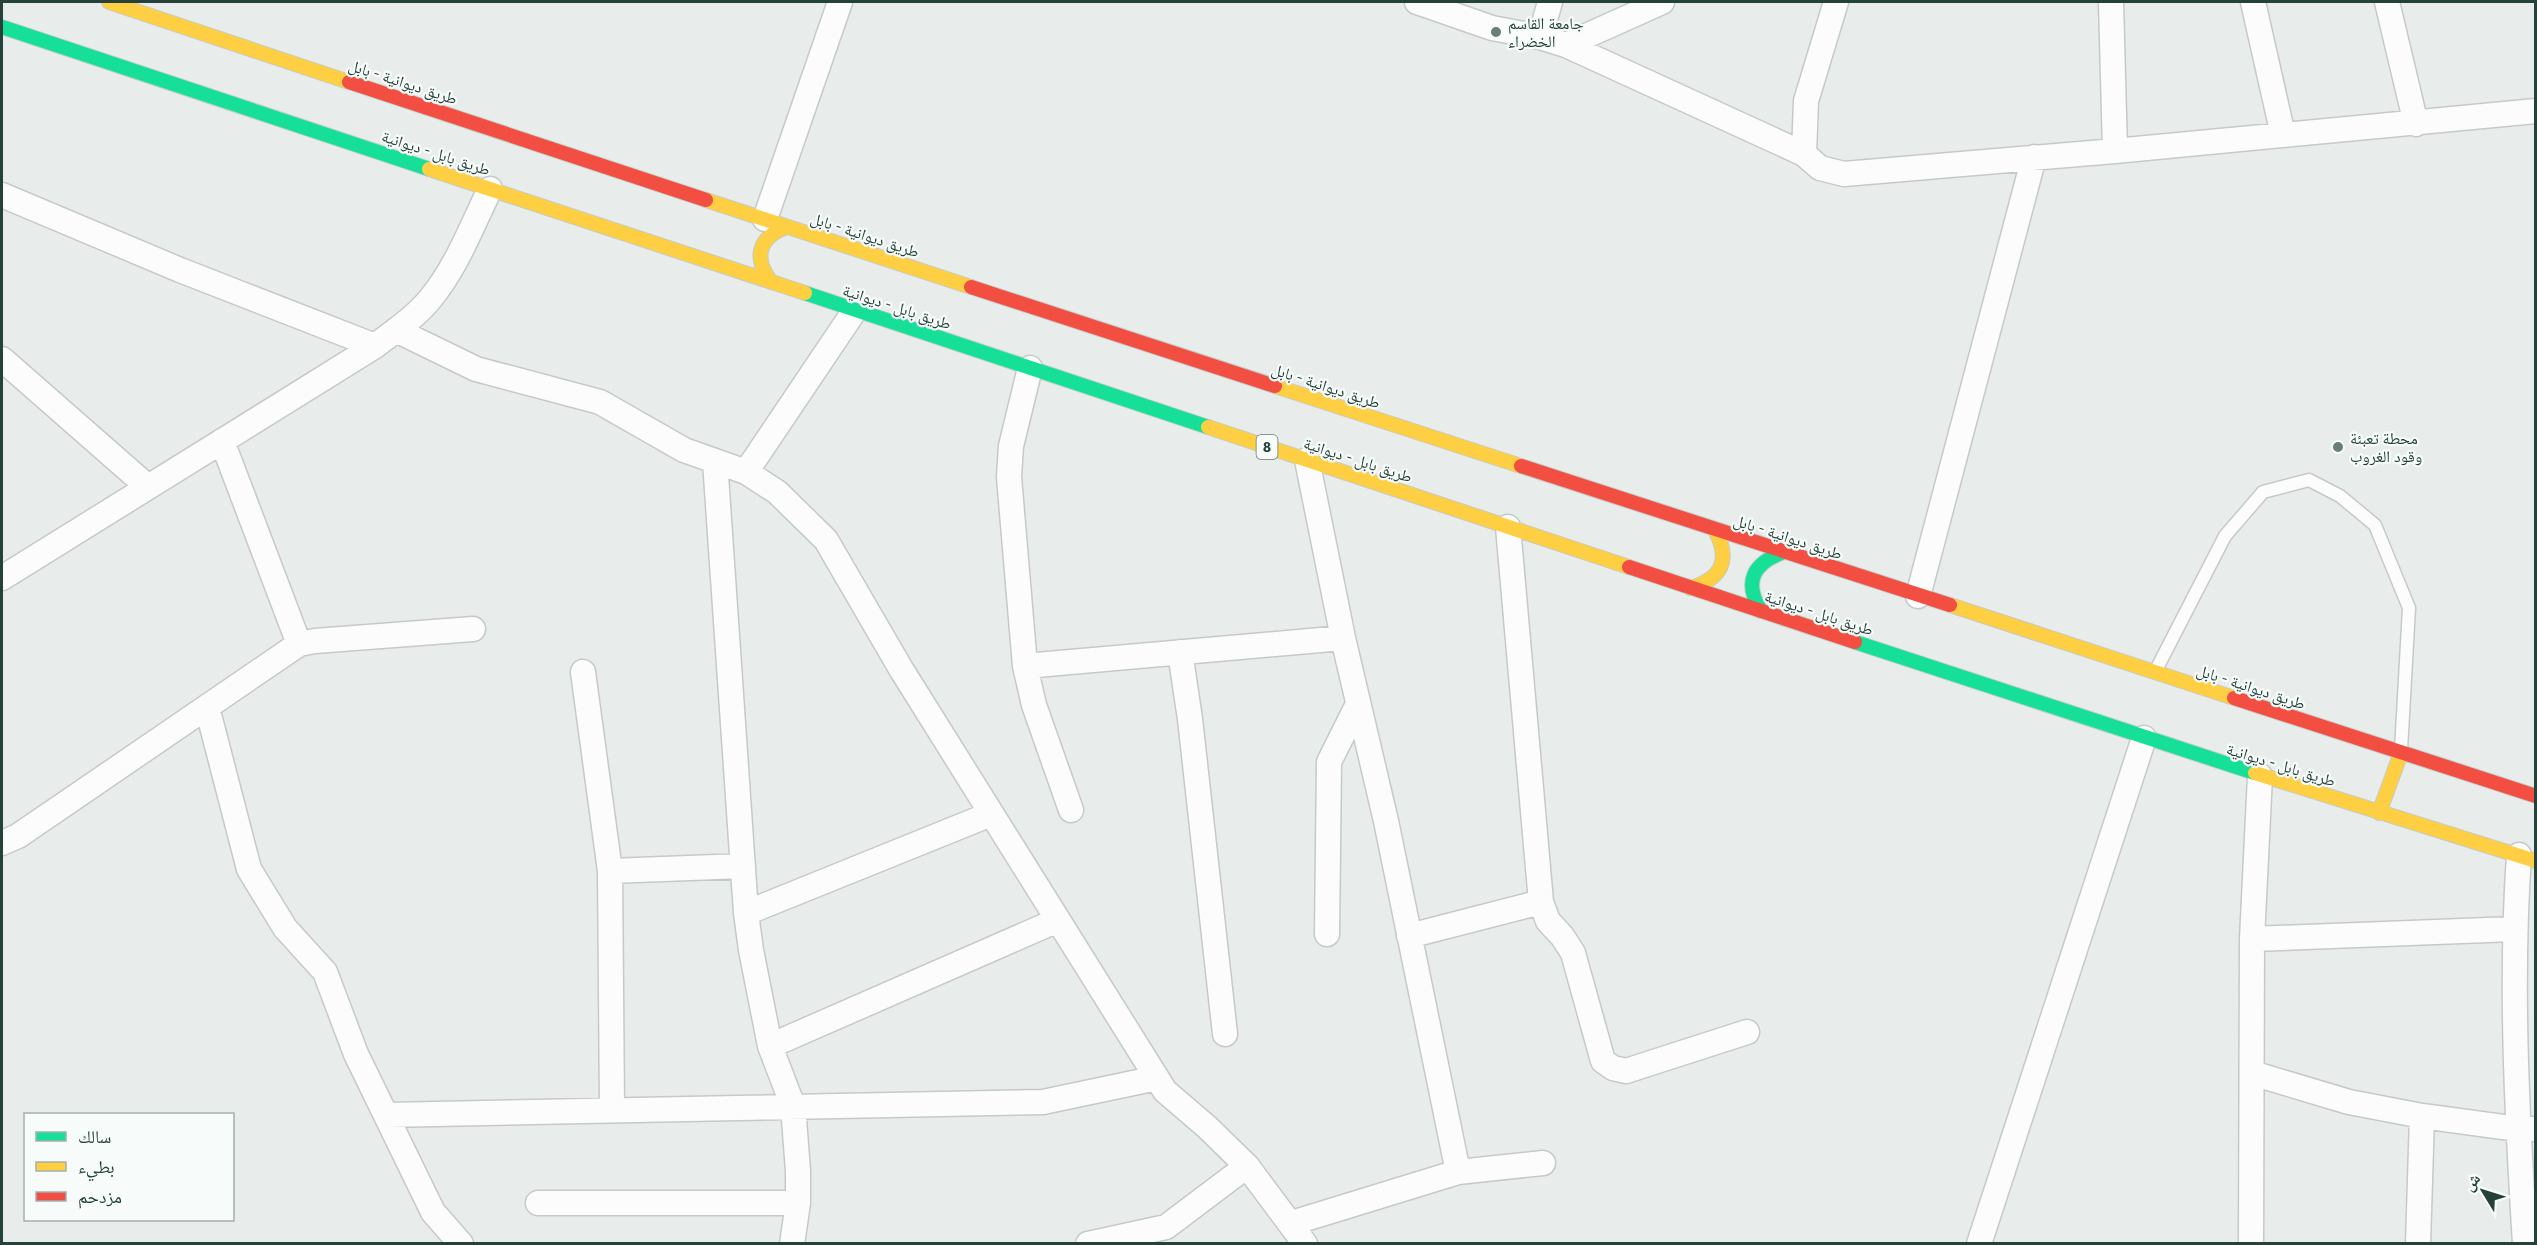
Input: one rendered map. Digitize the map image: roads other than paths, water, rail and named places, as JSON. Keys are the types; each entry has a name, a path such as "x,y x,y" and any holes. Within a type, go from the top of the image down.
{"highway":[{"name":"طريق ديوانية - بابل","path":"109,2 736,210 765,224 2535,796"},
{"name":"طريق بابل - ديوانية","path":"2,27 2144,738 2527,858"},
{"path":"736,210 765,224 769,234 760,250 761,268 771,282"},
{"path":"745,273 765,224"},
{"path":"717,264 735,255"},
{"path":"1690,588 1703,585 1714,578 1722,567 1725,554 1722,540 1715,530"},
{"path":"1761,611 1751,589 1753,576 1760,564 1771,556 1784,552"},
{"path":"2379,813 2401,753"}],"street":[{"path":"765,224 840,2"},
{"path":"1417,2 1492,28 1540,37 1566,45 1804,154 1820,168 1844,174 2115,152 2535,111"},
{"path":"1540,37 1550,2"},
{"path":"1566,45 1662,2"},
{"path":"1804,154 1806,101 1836,2"},
{"path":"2112,2 2115,152"},
{"path":"2253,2 2283,135"},
{"path":"2387,2 2416,124"},
{"path":"1918,596 2034,157"},
{"path":"2,578 375,346 396,330 429,300 453,267 490,189"},
{"path":"2,195 180,270 375,346"},
{"path":"746,472 855,310"},
{"path":"396,330 476,369 600,402 684,450 746,472 777,492 826,540 901,669 1165,1091 1247,1166 1292,1223 1305,1244"},
{"path":"2,359 148,487"},
{"path":"1030,368 1011,446 1010,477 1024,666 1034,705 1071,810"},
{"path":"222,441 299,644"},
{"path":"1307,460 1343,639 1359,704 1458,1172"},
{"path":"715,461 746,913 770,1046 793,1106 798,1203 792,1244"},
{"path":"1508,527 1541,902 1548,921 1573,953 1603,1061 1613,1068 1626,1071 1747,1032"},
{"path":"2,843 18,836 299,644 473,628"},
{"path":"1024,666 1343,639"},
{"path":"1180,652 1190,719 1225,1034"},
{"path":"584,672 610,871 612,1109"},
{"path":"1327,934 1329,762 1359,704"},
{"path":"207,707 249,869 285,928 325,972 356,1054 433,1212 461,1244"},
{"path":"1979,1244 2144,738"},
{"path":"2251,1244 2252,939 2260,776"},
{"path":"746,913 991,814"},
{"path":"2525,1244 2527,1129 2514,929 2527,858"},
{"path":"610,871 743,866"},
{"path":"1409,936 1541,902"},
{"path":"770,1046 1058,920"},
{"path":"2252,939 2514,929"},
{"path":"2252,1073 2349,1102 2422,1116 2527,1129"},
{"path":"386,1115 1042,1102 1157,1078"},
{"path":"2418,1244 2422,1116"},
{"path":"1292,1223 1458,1172 1543,1163"},
{"path":"1088,1244 1166,1227 1247,1166"},
{"path":"538,1203 798,1203"}],"lane":[{"path":"2154,673 2225,536 2263,492 2309,480 2340,496 2375,525 2409,608 2401,753"}],"place":[{"name":"جامعة القاسم الخضراء","path":"1496,32"},
{"name":"محطة تعبئة وقود الغروب","path":"2338,447"}]}
